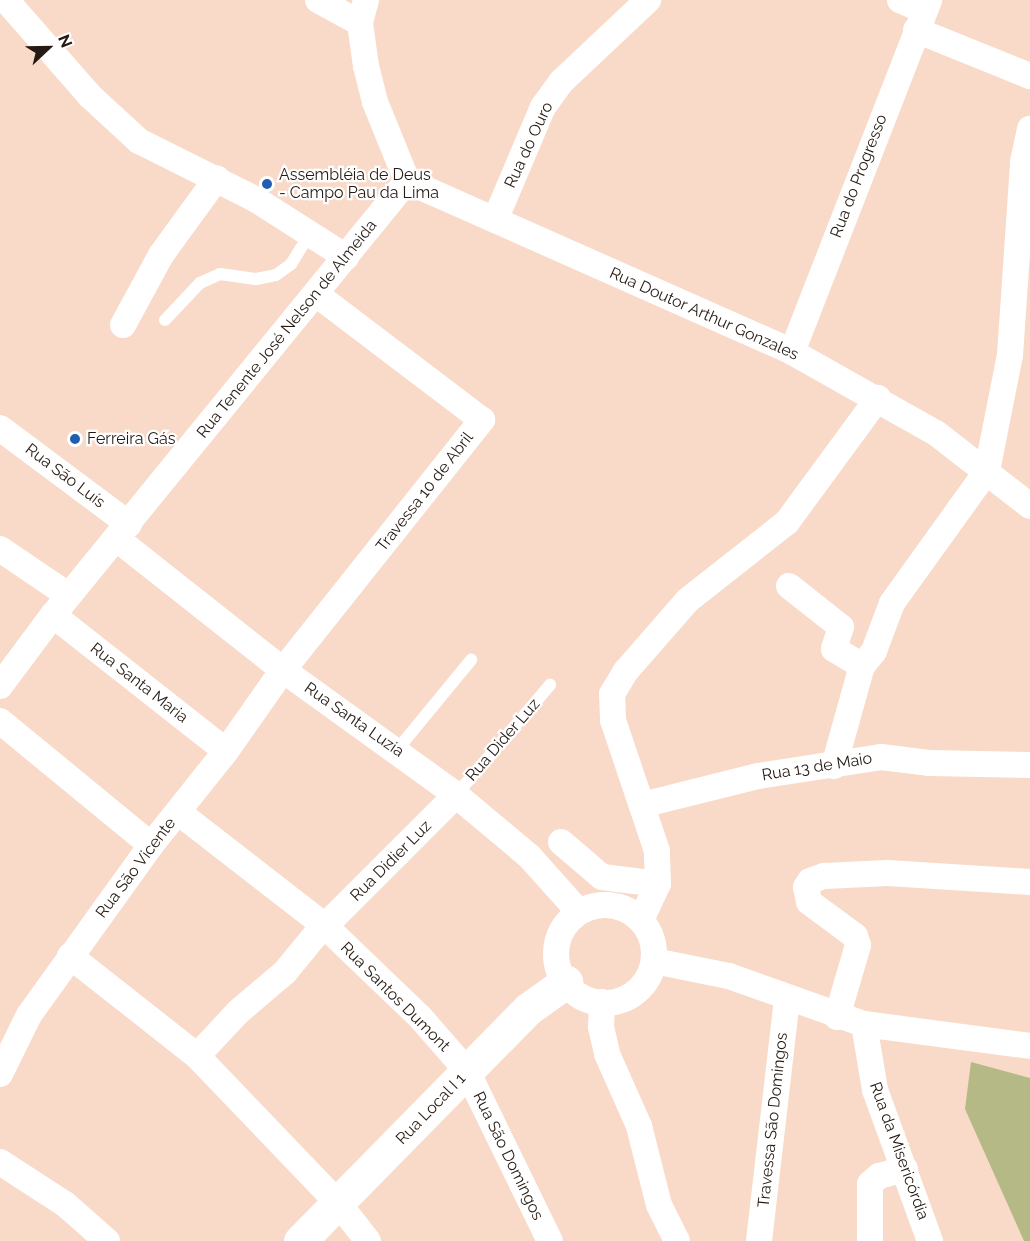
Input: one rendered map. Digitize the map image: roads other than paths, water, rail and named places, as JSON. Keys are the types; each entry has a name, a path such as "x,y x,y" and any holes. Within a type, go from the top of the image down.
{"street":[{"path":"6,0 123,128 159,153 217,178 346,257"},
{"path":"318,0 363,12 375,102 407,181"},
{"name":"Rua do Ouro","path":"495,220 543,107 580,60 648,0"},
{"path":"900,0 1030,76"},
{"name":"Rua do Progresso","path":"792,352 923,14"},
{"path":"834,766 862,666 874,651 903,584 987,471 1010,355 1019,201 1030,129"},
{"path":"123,325 161,255 217,178"},
{"name":"Rua Doutor Arthur Gonzales","path":"407,181 792,352 878,398 987,471 1030,506"},
{"name":"Rua Tenente José Nelson de Almeida","path":"0,686 68,595 123,532 407,181"},
{"name":"Travessa 10 de Abril","path":"283,670 482,420 316,294"},
{"path":"641,920 658,884 657,851 613,720 612,694 626,671 688,600 787,522 878,398"},
{"name":"Rua São Luís","path":"0,428 123,532"},
{"name":"Rua Santa Luzia","path":"123,532 283,670 397,750 456,795 529,856 579,912"},
{"path":"0,549 68,595"},
{"path":"789,586 841,627 834,649 862,666"},
{"name":"Rua Santa Maria","path":"52,615 226,751"},
{"name":"Rua São Vicente","path":"0,1074 29,1015 70,956 151,845 226,751 283,670"},
{"path":"0,721 151,845"},
{"name":"Rua 13 de Maio","path":"642,805 719,783 881,757 929,763 1030,765"},
{"name":"Rua Didier Luz","path":"197,1056 238,1012 285,972 324,926 456,795"},
{"path":"178,812 324,926"},
{"path":"561,842 602,877 658,884"},
{"path":"837,1017 858,945 855,936 809,902 806,887 810,881 824,876 888,873 1030,882"},
{"path":"601,905 616,906 641,920 652,939 654,961 642,987 631,996 603,1002 588,1000 566,982 559,968 559,939 565,926 579,912 601,905"},
{"name":"Rua Santos Dumont","path":"324,926 420,1017 467,1071"},
{"path":"70,956 197,1056 339,1204 368,1241"},
{"path":"654,961 729,976 837,1017 864,1024 1030,1046"},
{"name":"Rua Local I 1","path":"300,1241 339,1204 528,1009 566,982"},
{"name":"Travessa São Domingos","path":"759,1241 787,998"},
{"path":"603,1002 601,1027 607,1054 639,1126 659,1205 677,1241"},
{"name":"Rua da Misericórdia","path":"864,1024 875,1090 930,1241"},
{"name":"Rua São Domingos","path":"467,1071 550,1241"},
{"path":"0,1162 65,1204 108,1241"},
{"path":"870,1241 868,1190 879,1176 905,1169"}],"lane":[{"path":"165,320 200,282 220,274 256,279 276,274 291,264 310,233"},
{"path":"397,750 471,660"},
{"name":"Rua Dider Luz","path":"456,795 550,685"}],"place":[{"name":"Assembléia de Deus - Campo Pau da Lima","path":"267,184"},
{"name":"Ferreira Gás","path":"75,439"}]}
